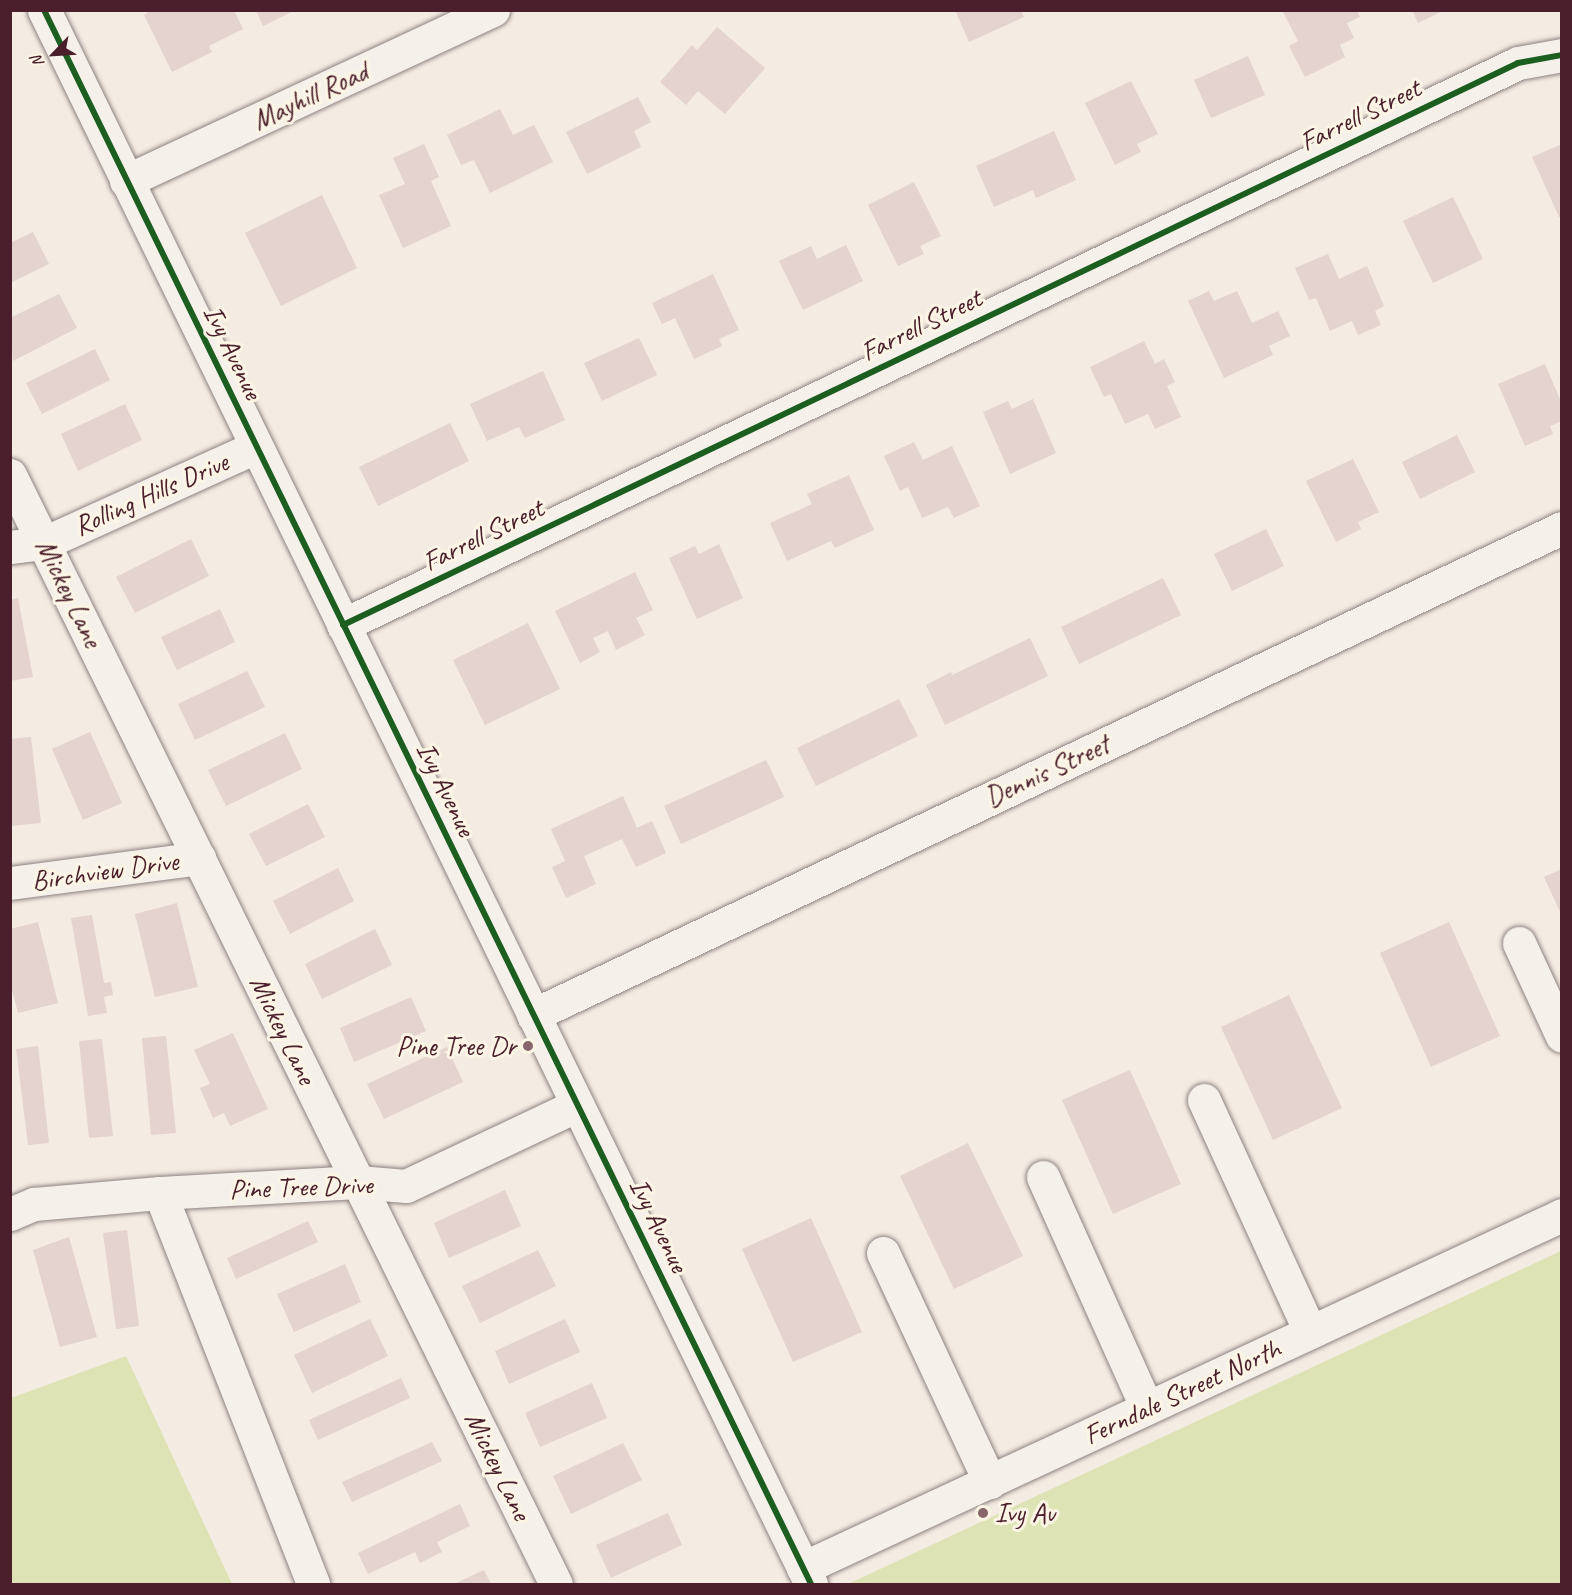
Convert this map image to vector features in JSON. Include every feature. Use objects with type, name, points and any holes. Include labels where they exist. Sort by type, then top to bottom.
[{"type":"street","name":"Ivy Avenue","points":[[44,10],[807,1576]]},
{"type":"street","name":"Mayhill Road","points":[[126,181],[493,10]]},
{"type":"street","name":"Farrell Street","points":[[343,625],[1518,63],[1562,55]]},
{"type":"street","name":"Rolling Hills Drive","points":[[10,547],[44,543],[256,447]]},
{"type":"street","name":"Mickey Lane","points":[[10,475],[556,1584]]},
{"type":"street","name":"Dennis Street","points":[[533,1015],[1562,528]]},
{"type":"street","name":"Birchview Drive","points":[[10,883],[199,858]]},
{"type":"street","points":[[1519,943],[1562,1036]]},
{"type":"street","points":[[1204,1100],[1310,1332]]},
{"type":"street","name":"Pine Tree Drive","points":[[10,1215],[34,1204],[160,1193],[358,1182],[406,1186],[577,1105]]},
{"type":"street","points":[[1043,1177],[1147,1408]]},
{"type":"street","points":[[160,1193],[313,1584]]},
{"type":"street","name":"Ferndale Street North","points":[[807,1576],[990,1482],[1562,1215]]},
{"type":"street","points":[[883,1252],[990,1482]]},
{"type":"green space","points":[[1561,1251],[1561,1584],[848,1584]]},
{"type":"green space","points":[[126,1356],[232,1584],[11,1584],[11,1398]]},
{"type":"building","points":[[152,10],[234,10],[243,29],[209,46],[212,52],[172,72],[144,15]]},
{"type":"building","points":[[256,10],[296,10],[263,26]]},
{"type":"building","points":[[955,10],[1021,10],[1024,17],[969,42]]},
{"type":"building","points":[[1282,10],[1357,10],[1360,17],[1347,23],[1354,38],[1340,45],[1345,57],[1305,77],[1289,46],[1298,41]]},
{"type":"building","points":[[1412,10],[1445,10],[1418,23]]},
{"type":"building","points":[[717,27],[765,68],[725,114],[698,91],[686,105],[660,82],[692,45],[697,50]]},
{"type":"building","points":[[1248,56],[1265,95],[1211,118],[1194,80]]},
{"type":"building","points":[[1131,81],[1158,134],[1137,144],[1141,152],[1115,165],[1085,103]]},
{"type":"building","points":[[638,97],[651,122],[634,131],[641,147],[587,174],[566,132]]},
{"type":"building","points":[[500,109],[513,135],[534,125],[553,162],[490,193],[474,160],[461,165],[447,135]]},
{"type":"building","points":[[1054,131],[1076,180],[1036,198],[1033,190],[994,207],[976,166]]},
{"type":"building","points":[[424,144],[439,177],[431,181],[451,226],[403,248],[379,195],[405,184],[393,158]]},
{"type":"building","points":[[1562,144],[1562,216],[1559,217],[1532,157]]},
{"type":"building","points":[[914,182],[941,236],[920,246],[924,254],[898,266],[868,205]]},
{"type":"building","points":[[322,195],[357,268],[281,306],[245,233]]},
{"type":"building","points":[[1453,197],[1483,259],[1433,283],[1403,221]]},
{"type":"building","points":[[33,232],[49,264],[10,283],[10,243]]},
{"type":"building","points":[[846,245],[863,281],[803,310],[779,261],[811,246],[817,259]]},
{"type":"building","points":[[1328,254],[1339,279],[1367,266],[1384,306],[1375,311],[1381,325],[1358,335],[1352,321],[1330,331],[1316,298],[1309,300],[1295,268]]},
{"type":"building","points":[[713,274],[739,330],[719,339],[722,346],[694,359],[675,318],[662,324],[652,303]]},
{"type":"building","points":[[1209,291],[1214,301],[1237,291],[1252,323],[1278,311],[1290,336],[1269,346],[1273,355],[1224,378],[1188,301]]},
{"type":"building","points":[[59,294],[77,328],[13,361],[10,318]]},
{"type":"building","points":[[639,338],[657,375],[602,401],[584,363]]},
{"type":"building","points":[[1144,341],[1155,364],[1164,359],[1175,382],[1167,386],[1181,417],[1155,429],[1148,414],[1125,424],[1111,394],[1104,397],[1090,367]]},
{"type":"building","points":[[95,349],[110,380],[42,414],[26,383]]},
{"type":"building","points":[[1545,364],[1562,404],[1562,421],[1550,426],[1553,434],[1525,446],[1498,384]]},
{"type":"building","points":[[543,371],[565,420],[525,438],[519,427],[487,441],[470,404]]},
{"type":"building","points":[[1033,399],[1056,453],[1010,474],[983,412],[1008,401],[1012,409]]},
{"type":"building","points":[[125,404],[142,440],[78,471],[61,434]]},
{"type":"building","points":[[450,423],[469,461],[378,506],[359,467]]},
{"type":"building","points":[[1457,435],[1475,472],[1420,499],[1402,462]]},
{"type":"building","points":[[914,442],[923,460],[952,446],[980,506],[954,518],[948,507],[922,518],[908,487],[900,491],[884,456]]},
{"type":"building","points":[[1353,459],[1379,512],[1358,522],[1361,529],[1336,542],[1306,481]]},
{"type":"building","points":[[849,475],[874,530],[835,548],[831,541],[787,561],[770,523],[812,504],[807,494]]},
{"type":"building","points":[[1266,529],[1284,566],[1232,591],[1214,554]]},
{"type":"building","points":[[191,539],[209,576],[135,613],[116,577]]},
{"type":"building","points":[[719,544],[743,598],[697,619],[669,558],[695,546],[699,554]]},
{"type":"building","points":[[635,572],[653,610],[636,618],[645,635],[616,650],[608,631],[593,638],[600,652],[580,663],[555,611]]},
{"type":"building","points":[[1163,578],[1181,615],[1079,664],[1061,627]]},
{"type":"building","points":[[18,598],[33,677],[10,681],[10,600]]},
{"type":"building","points":[[220,609],[235,642],[177,670],[161,637]]},
{"type":"building","points":[[528,623],[560,689],[485,725],[453,660]]},
{"type":"building","points":[[1030,638],[1048,676],[945,725],[926,685]]},
{"type":"building","points":[[247,671],[265,707],[195,740],[178,704]]},
{"type":"building","points":[[899,699],[918,736],[816,786],[797,748]]},
{"type":"building","points":[[90,732],[122,803],[83,820],[52,749]]},
{"type":"building","points":[[285,733],[302,769],[226,806],[208,770]]},
{"type":"building","points":[[31,737],[41,823],[10,826],[10,739]]},
{"type":"building","points":[[766,760],[784,797],[681,844],[664,806]]},
{"type":"building","points":[[623,796],[637,828],[652,821],[666,853],[636,867],[622,839],[584,856],[596,884],[566,898],[552,867],[565,861],[551,829]]},
{"type":"building","points":[[308,804],[325,837],[266,866],[249,834]]},
{"type":"building","points":[[338,868],[354,901],[290,934],[273,901]]},
{"type":"building","points":[[1562,869],[1562,916],[1544,877]]},
{"type":"building","points":[[177,903],[198,987],[155,997],[135,914]]},
{"type":"building","points":[[92,915],[104,983],[111,982],[113,995],[104,997],[107,1013],[88,1016],[71,918]]},
{"type":"building","points":[[38,922],[58,1003],[18,1013],[10,982],[10,929]]},
{"type":"building","points":[[1449,922],[1500,1036],[1431,1067],[1380,953]]},
{"type":"building","points":[[375,929],[392,965],[322,999],[305,964]]},
{"type":"building","points":[[1289,995],[1342,1108],[1273,1140],[1221,1027]]},
{"type":"building","points":[[411,997],[426,1031],[354,1062],[340,1028]]},
{"type":"building","points":[[233,1033],[268,1109],[230,1126],[224,1113],[213,1118],[200,1088],[210,1084],[194,1050]]},
{"type":"building","points":[[166,1036],[176,1133],[151,1135],[142,1038]]},
{"type":"building","points":[[102,1039],[113,1136],[89,1138],[79,1041]]},
{"type":"building","points":[[38,1046],[49,1143],[28,1145],[16,1049]]},
{"type":"building","points":[[447,1047],[463,1082],[384,1119],[367,1084]]},
{"type":"building","points":[[1130,1070],[1181,1184],[1113,1214],[1062,1100]]},
{"type":"building","points":[[968,1143],[1023,1256],[954,1289],[900,1176]]},
{"type":"building","points":[[505,1190],[521,1226],[449,1258],[434,1223]]},
{"type":"building","points":[[811,1218],[862,1332],[793,1362],[742,1249]]},
{"type":"building","points":[[308,1221],[318,1242],[236,1279],[227,1258]]},
{"type":"building","points":[[127,1230],[139,1326],[116,1329],[103,1233]]},
{"type":"building","points":[[69,1237],[97,1337],[60,1347],[33,1250]]},
{"type":"building","points":[[538,1250],[556,1286],[480,1323],[462,1286]]},
{"type":"building","points":[[345,1264],[361,1302],[294,1332],[277,1294]]},
{"type":"building","points":[[370,1319],[388,1356],[312,1393],[294,1355]]},
{"type":"building","points":[[565,1319],[580,1352],[509,1384],[495,1351]]},
{"type":"building","points":[[401,1378],[410,1398],[318,1440],[309,1420]]},
{"type":"building","points":[[592,1383],[607,1418],[540,1447],[525,1413]]},
{"type":"building","points":[[432,1442],[442,1461],[352,1502],[342,1482]]},
{"type":"building","points":[[623,1443],[642,1480],[571,1514],[553,1476]]},
{"type":"building","points":[[460,1504],[470,1526],[437,1542],[442,1552],[420,1563],[415,1552],[368,1574],[358,1553]]},
{"type":"building","points":[[668,1513],[682,1545],[611,1578],[596,1545]]},
{"type":"building","points":[[484,1570],[491,1584],[454,1584]]},
{"type":"cycle path","points":[[44,10],[811,1584]]},
{"type":"cycle path","points":[[343,625],[1518,63],[1562,55]]},
{"type":"place","name":"Pine Tree Dr","points":[[528,1046]]},
{"type":"place","name":"Ivy Av","points":[[983,1513]]}]
